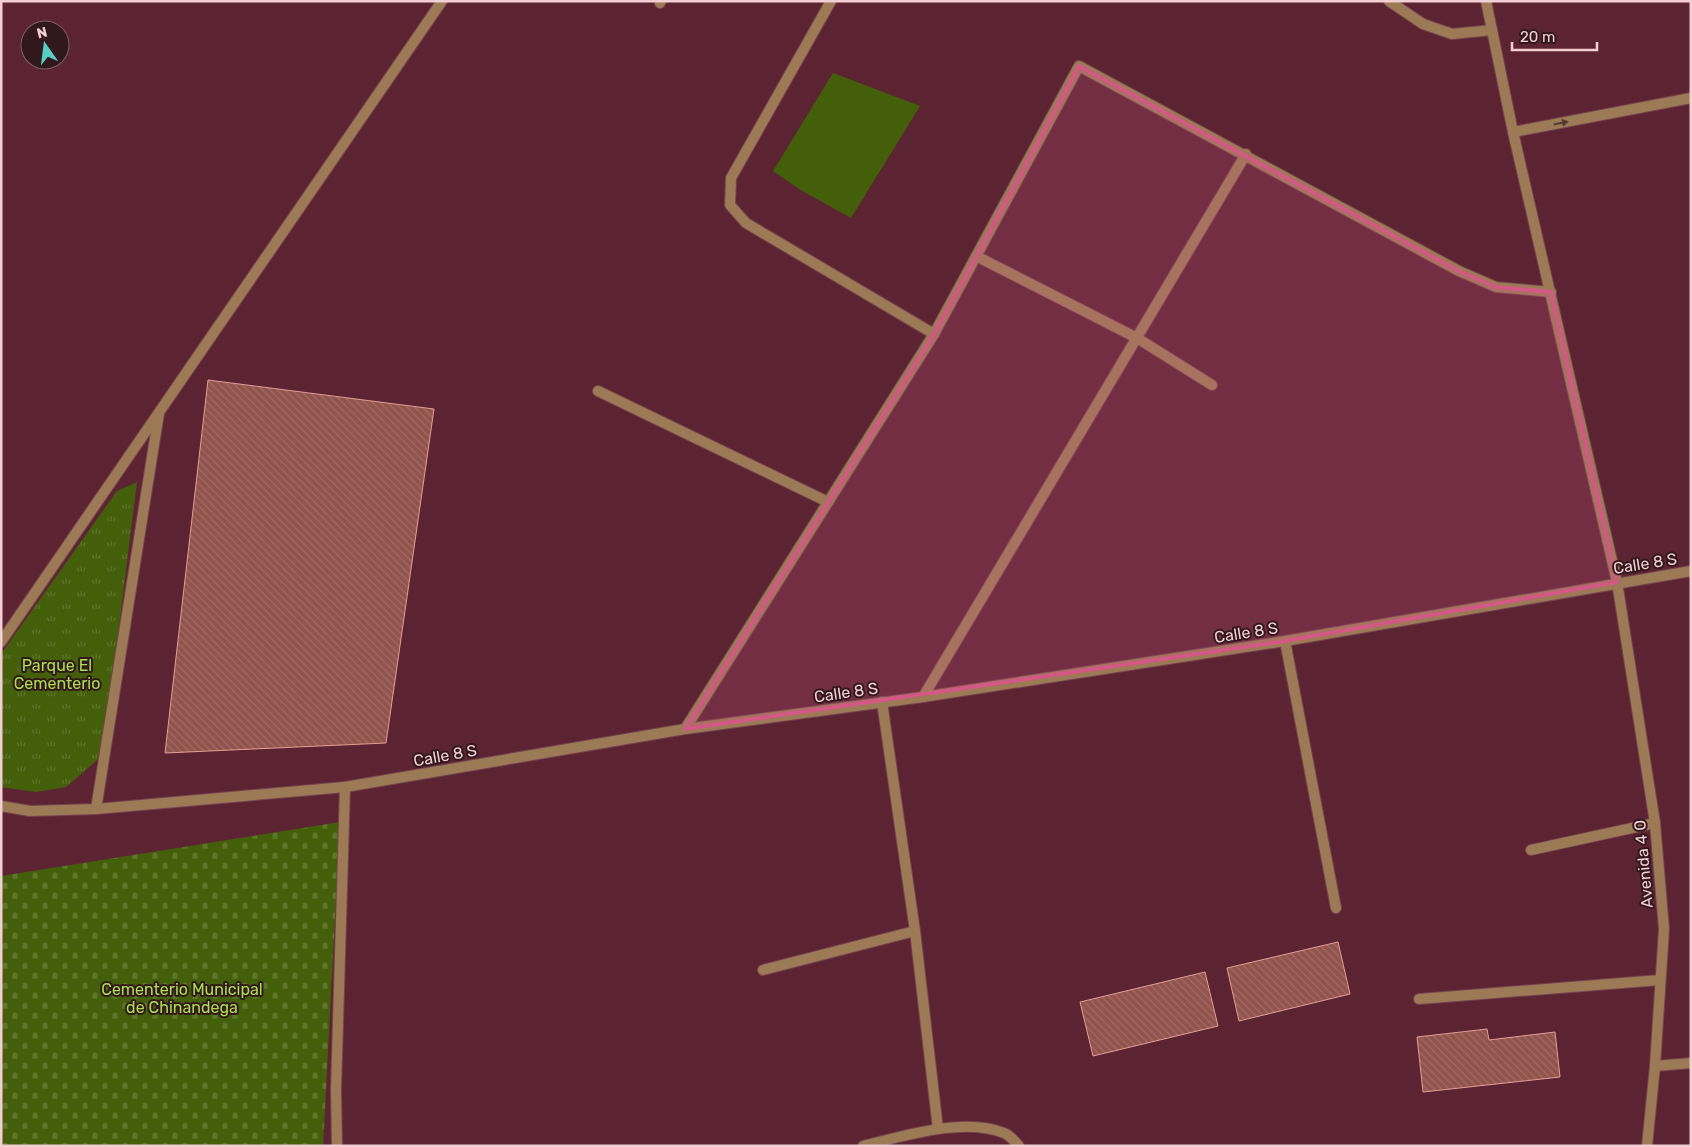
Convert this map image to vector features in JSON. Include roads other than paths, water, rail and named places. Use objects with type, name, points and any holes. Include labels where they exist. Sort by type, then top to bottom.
[{"type":"street","points":[[1,642],[160,408],[442,1]]},
{"type":"street","points":[[831,1],[731,178],[730,205],[746,223],[934,334]]},
{"type":"street","points":[[1389,1],[1422,24],[1452,34],[1492,30]]},
{"type":"street","name":"Avenida 4 O","points":[[1486,1],[1513,132],[1617,582],[1655,823],[1664,929],[1655,1066],[1646,1146]]},
{"type":"street","points":[[686,730],[934,334],[1079,66],[1246,154],[1459,271],[1496,286],[1551,292]]},
{"type":"street","points":[[1513,132],[1691,98]]},
{"type":"street","points":[[922,697],[1246,154]]},
{"type":"street","points":[[976,256],[1137,338],[1212,384]]},
{"type":"street","points":[[598,391],[828,502]]},
{"type":"street","points":[[96,809],[160,408]]},
{"type":"street","name":"Calle 8 S","points":[[1,806],[30,811],[96,809],[345,787],[686,730],[922,697],[1285,641],[1691,570]]},
{"type":"street","points":[[1285,641],[1336,908]]},
{"type":"street","points":[[882,702],[915,931],[938,1129]]},
{"type":"street","points":[[337,1146],[336,1090],[345,787]]},
{"type":"street","points":[[1531,850],[1655,823]]},
{"type":"street","points":[[763,970],[915,931]]},
{"type":"street","points":[[1419,999],[1660,980]]},
{"type":"street","points":[[1655,1066],[1691,1063]]},
{"type":"street","points":[[863,1146],[938,1129],[979,1128],[1006,1134],[1019,1146]]},
{"type":"park label","name":"Parque El Cementerio","points":[[57,674]]},
{"type":"park label","name":"Cementerio Municipal de Chinandega","points":[[182,998]]}]
